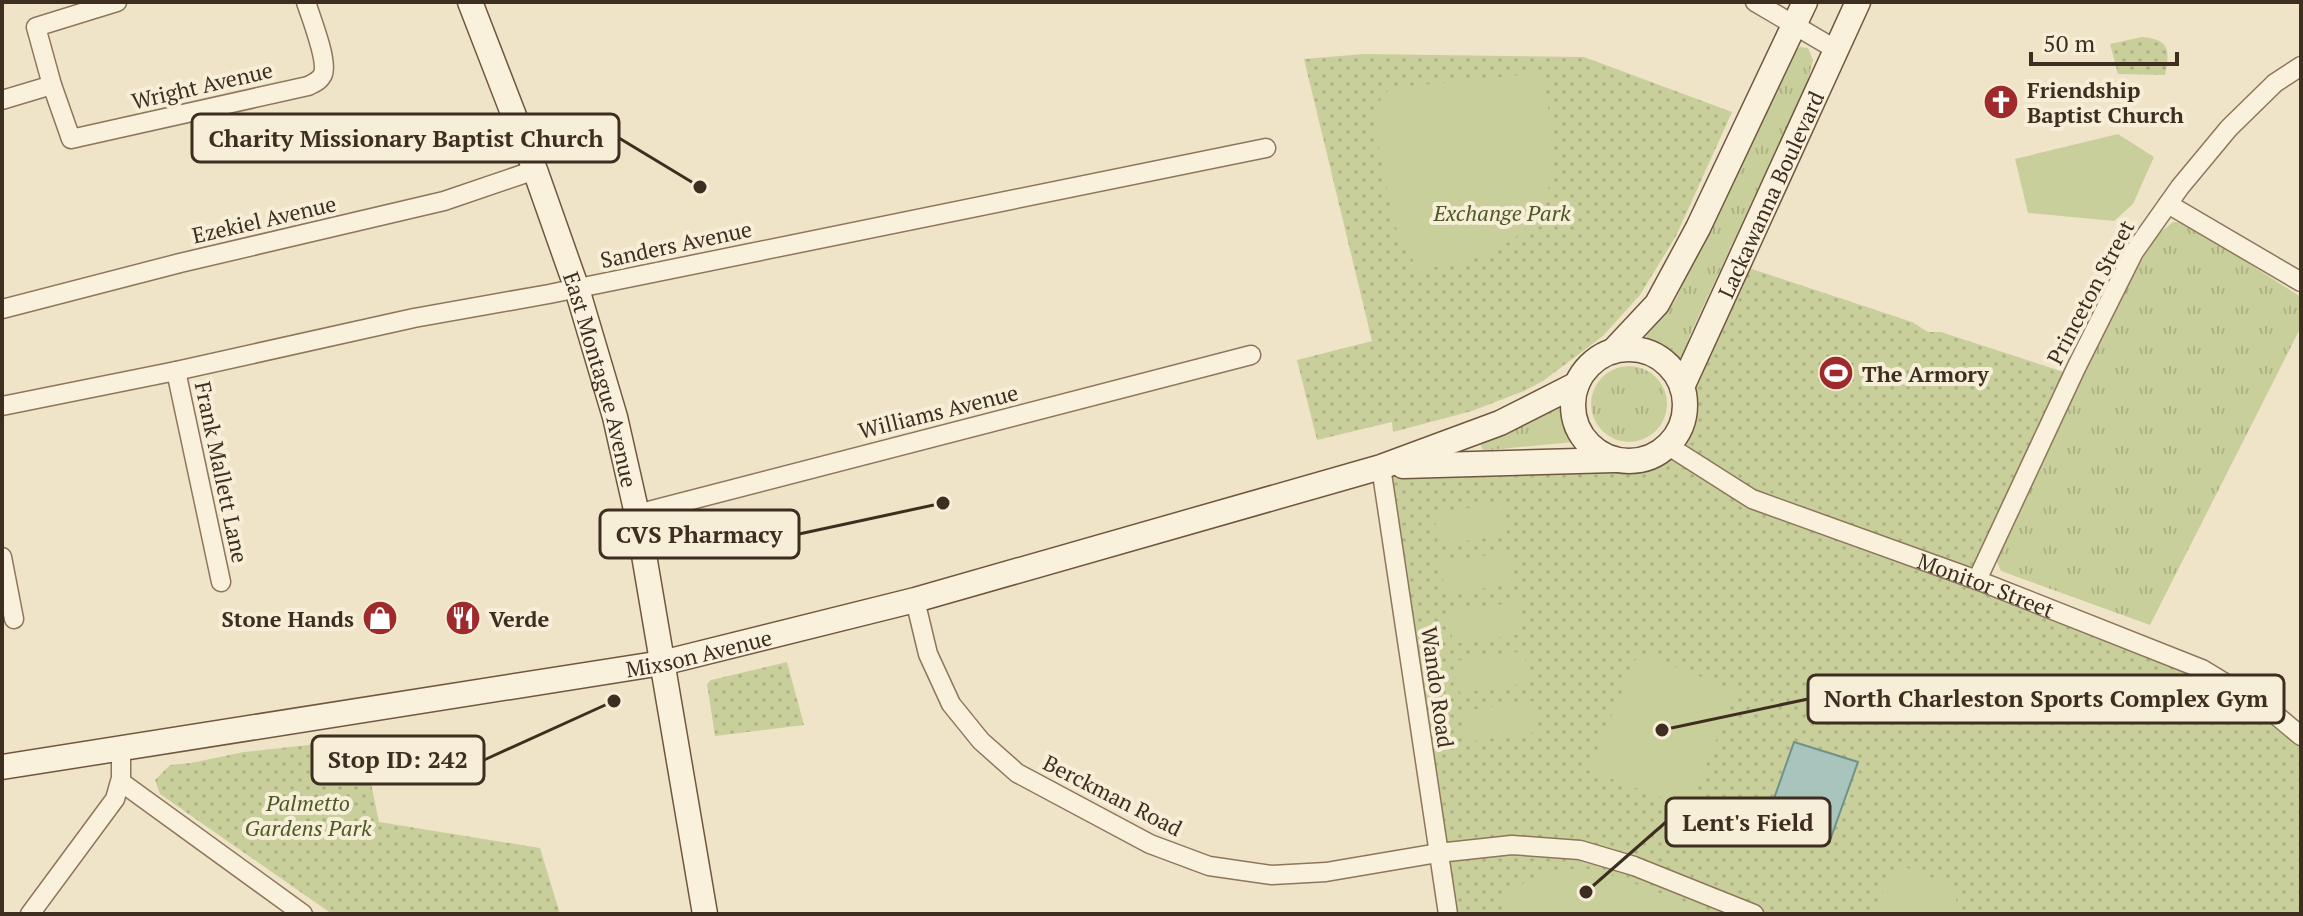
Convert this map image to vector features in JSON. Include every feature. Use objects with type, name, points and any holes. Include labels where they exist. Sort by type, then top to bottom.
[{"type":"street","points":[[2,100],[52,85],[36,27],[117,2]]},
{"type":"street","name":"Wright Avenue","points":[[52,85],[71,139],[308,86],[318,80],[324,71],[323,57],[306,2]]},
{"type":"street","name":"East Montague Avenue","points":[[470,2],[577,289],[615,417],[637,514],[705,914]]},
{"type":"street","points":[[1755,2],[1835,49]]},
{"type":"street","points":[[1613,351],[1657,304],[1698,228],[1805,2]]},
{"type":"street","name":"Lackawanna Boulevard","points":[[1682,387],[1858,2]]},
{"type":"street","name":"Princeton Street","points":[[1977,580],[2134,252],[2180,187],[2229,128],[2275,83],[2301,66]]},
{"type":"street","name":"Sanders Avenue","points":[[2,406],[414,318],[577,289],[1266,148]]},
{"type":"street","name":"Ezekiel Avenue","points":[[2,309],[444,201],[535,170]]},
{"type":"street","points":[[2168,204],[2301,282]]},
{"type":"street","points":[[1381,467],[1636,460],[1653,455],[1677,433],[1685,403],[1682,387],[1674,372],[1662,359],[1647,352],[1630,349],[1613,351],[1585,369],[1577,384],[1573,400],[1574,416],[1580,432],[1596,450],[1619,460]]},
{"type":"street","name":"Williams Avenue","points":[[637,514],[1251,355]]},
{"type":"street","name":"Frank Mallett Lane","points":[[176,371],[221,582]]},
{"type":"street","points":[[1381,467],[1500,423],[1577,384]]},
{"type":"street","name":"Monitor Street","points":[[1667,445],[1752,499],[1977,580],[2202,669],[2271,711],[2301,736]]},
{"type":"street","name":"Mixson Avenue","points":[[2,767],[662,663],[915,600],[1381,467]]},
{"type":"street","name":"Wando Road","points":[[1381,467],[1448,914]]},
{"type":"street","points":[[2,557],[14,619]]},
{"type":"street","name":"Berckman Road","points":[[915,600],[928,654],[951,704],[981,741],[1017,773],[1150,844],[1209,866],[1272,875],[1326,872],[1438,853],[1512,845],[1580,850],[1634,866],[1754,914]]},
{"type":"street","points":[[30,914],[115,799],[121,782],[121,748]]},
{"type":"street","points":[[121,782],[303,914]]},
{"type":"green space","points":[[2142,37],[2158,40],[2166,48],[2165,75],[2118,74],[2110,44]]},
{"type":"green space","points":[[1800,47],[1808,48],[1813,60],[1807,83],[1690,335],[1684,359],[1679,359],[1649,343],[1646,336],[1675,301],[1794,52]]},
{"type":"green space","name":"Exchange Park","points":[[1364,54],[1584,57],[1732,112],[1676,236],[1640,295],[1603,336],[1543,381],[1472,411],[1393,432],[1392,422],[1317,440],[1297,360],[1372,341],[1304,59]]},
{"type":"green space","points":[[1541,73],[1551,127],[1552,167],[1544,203],[1535,218],[1511,240],[1482,255],[1418,270],[1394,224],[1372,111],[1390,88]]},
{"type":"green space","points":[[2118,134],[2154,157],[2133,204],[2114,221],[2028,213],[2015,159]]},
{"type":"green space","points":[[2173,222],[2184,222],[2301,297],[2301,327],[2150,625],[2001,571],[1997,562],[1999,551],[2121,294],[2157,235]]},
{"type":"green space","points":[[1737,264],[1912,322],[1928,332],[1941,332],[2073,375],[1977,580],[2202,669],[2301,736],[2301,914],[1448,914],[1381,467],[1636,460],[1660,449],[1676,434],[1681,424],[1682,387]]},
{"type":"green space","points":[[1629,366],[1643,369],[1656,377],[1664,390],[1667,404],[1664,418],[1656,431],[1643,439],[1629,442],[1615,439],[1602,431],[1594,418],[1591,404],[1594,390],[1602,377],[1615,369]]},
{"type":"green space","points":[[1558,406],[1565,407],[1574,442],[1483,450],[1480,443]]},
{"type":"green space","points":[[1503,503],[1507,535],[1438,545],[1434,513]]},
{"type":"green space","points":[[1510,552],[1514,584],[1445,594],[1441,562]]},
{"type":"green space","points":[[1518,602],[1522,634],[1453,644],[1449,612]]},
{"type":"green space","points":[[1524,651],[1529,683],[1460,693],[1455,661]]},
{"type":"green space","points":[[1639,652],[1736,691],[1689,808],[1588,770]]},
{"type":"green space","points":[[787,662],[804,725],[715,736],[707,684],[711,680]]},
{"type":"green space","points":[[1532,701],[1537,732],[1468,742],[1463,711]]},
{"type":"green space","name":"Palmetto Gardens Park","points":[[362,739],[379,822],[540,848],[560,914],[332,914],[160,794],[155,780],[170,765],[244,752]]},
{"type":"green space","points":[[1905,867],[1950,885],[1956,899],[1952,914],[1874,914],[1888,878],[1897,868]]},
{"type":"green space","points":[[1559,869],[1595,869],[1716,914],[1502,914],[1502,902],[1525,882]]},
{"type":"water","points":[[1794,742],[1858,762],[1829,843],[1766,821]]},
{"type":"place","name":"Friendship Baptist Church","points":[[2001,102]]},
{"type":"place","name":"Charity Missionary Baptist Church","points":[[700,187]]},
{"type":"place","name":"The Armory","points":[[1836,373]]},
{"type":"place","name":"CVS Pharmacy","points":[[943,503]]},
{"type":"place","name":"Stone Hands","points":[[380,618]]},
{"type":"place","name":"Verde","points":[[463,618]]},
{"type":"place","name":"Stop ID: 242","points":[[614,701]]},
{"type":"place","name":"North Charleston Sports Complex Gym","points":[[1662,730]]},
{"type":"place","name":"Lent's Field","points":[[1586,892]]}]
